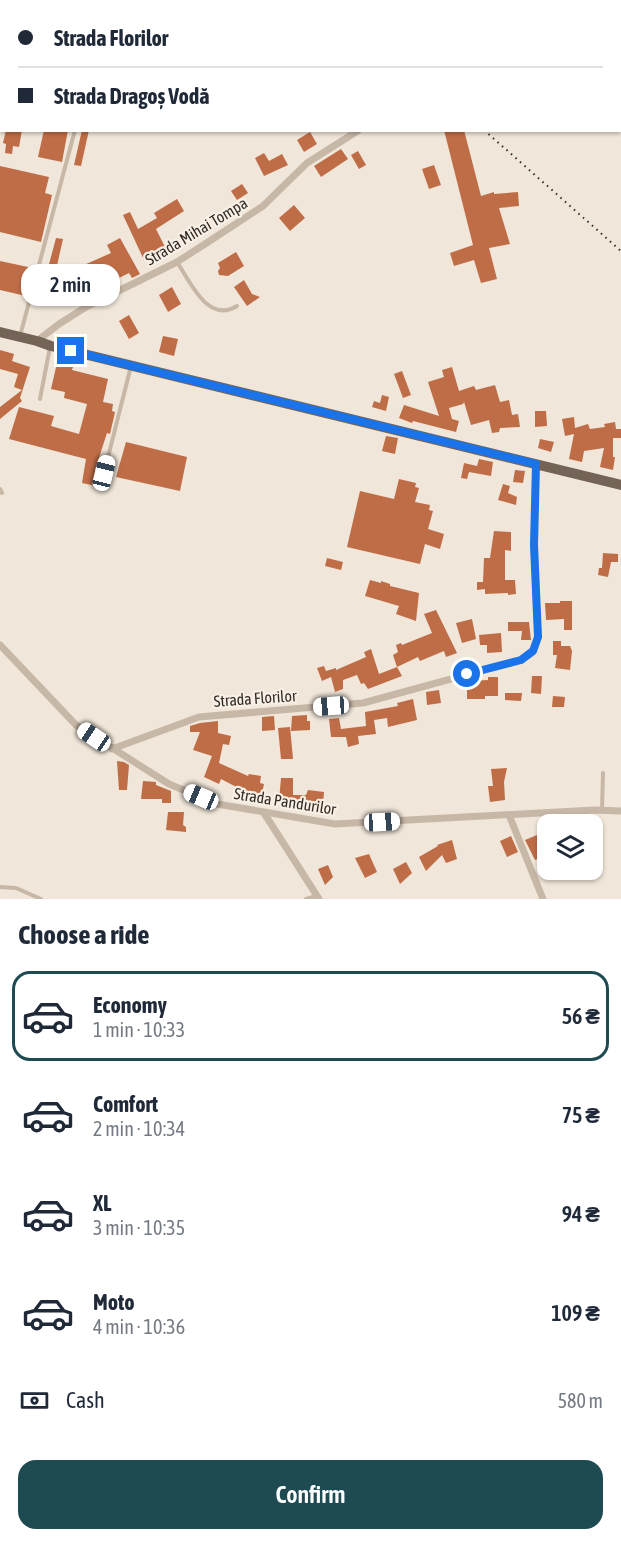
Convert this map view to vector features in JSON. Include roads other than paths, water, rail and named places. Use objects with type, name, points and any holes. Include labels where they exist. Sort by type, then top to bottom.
[{"type":"main road","points":[[0,332],[621,485]]},
{"type":"street","name":"Strada Mihai Tompa","points":[[37,341],[86,307],[177,261],[263,206],[307,163],[356,132]]},
{"type":"street","name":"Strada Florilor","points":[[112,749],[199,717],[363,703],[521,660],[533,651],[538,637],[534,545],[536,464]]},
{"type":"street","name":"Strada Pandurilor","points":[[0,645],[76,725],[169,784],[217,804],[334,824],[510,814],[621,811]]},
{"type":"street","points":[[264,813],[318,898]]},
{"type":"street","points":[[510,814],[543,899]]},
{"type":"lane","points":[[20,337],[74,132]]},
{"type":"lane","points":[[177,261],[208,307],[229,311],[237,306]]},
{"type":"lane","points":[[39,399],[51,346]]},
{"type":"lane","points":[[104,473],[131,365]]},
{"type":"lane","points":[[602,810],[603,772]]},
{"type":"lane","points":[[0,887],[16,888],[41,899]]},
{"type":"lane","points":[[306,899],[318,898]]},
{"type":"railway","points":[[486,132],[621,251]]}]
